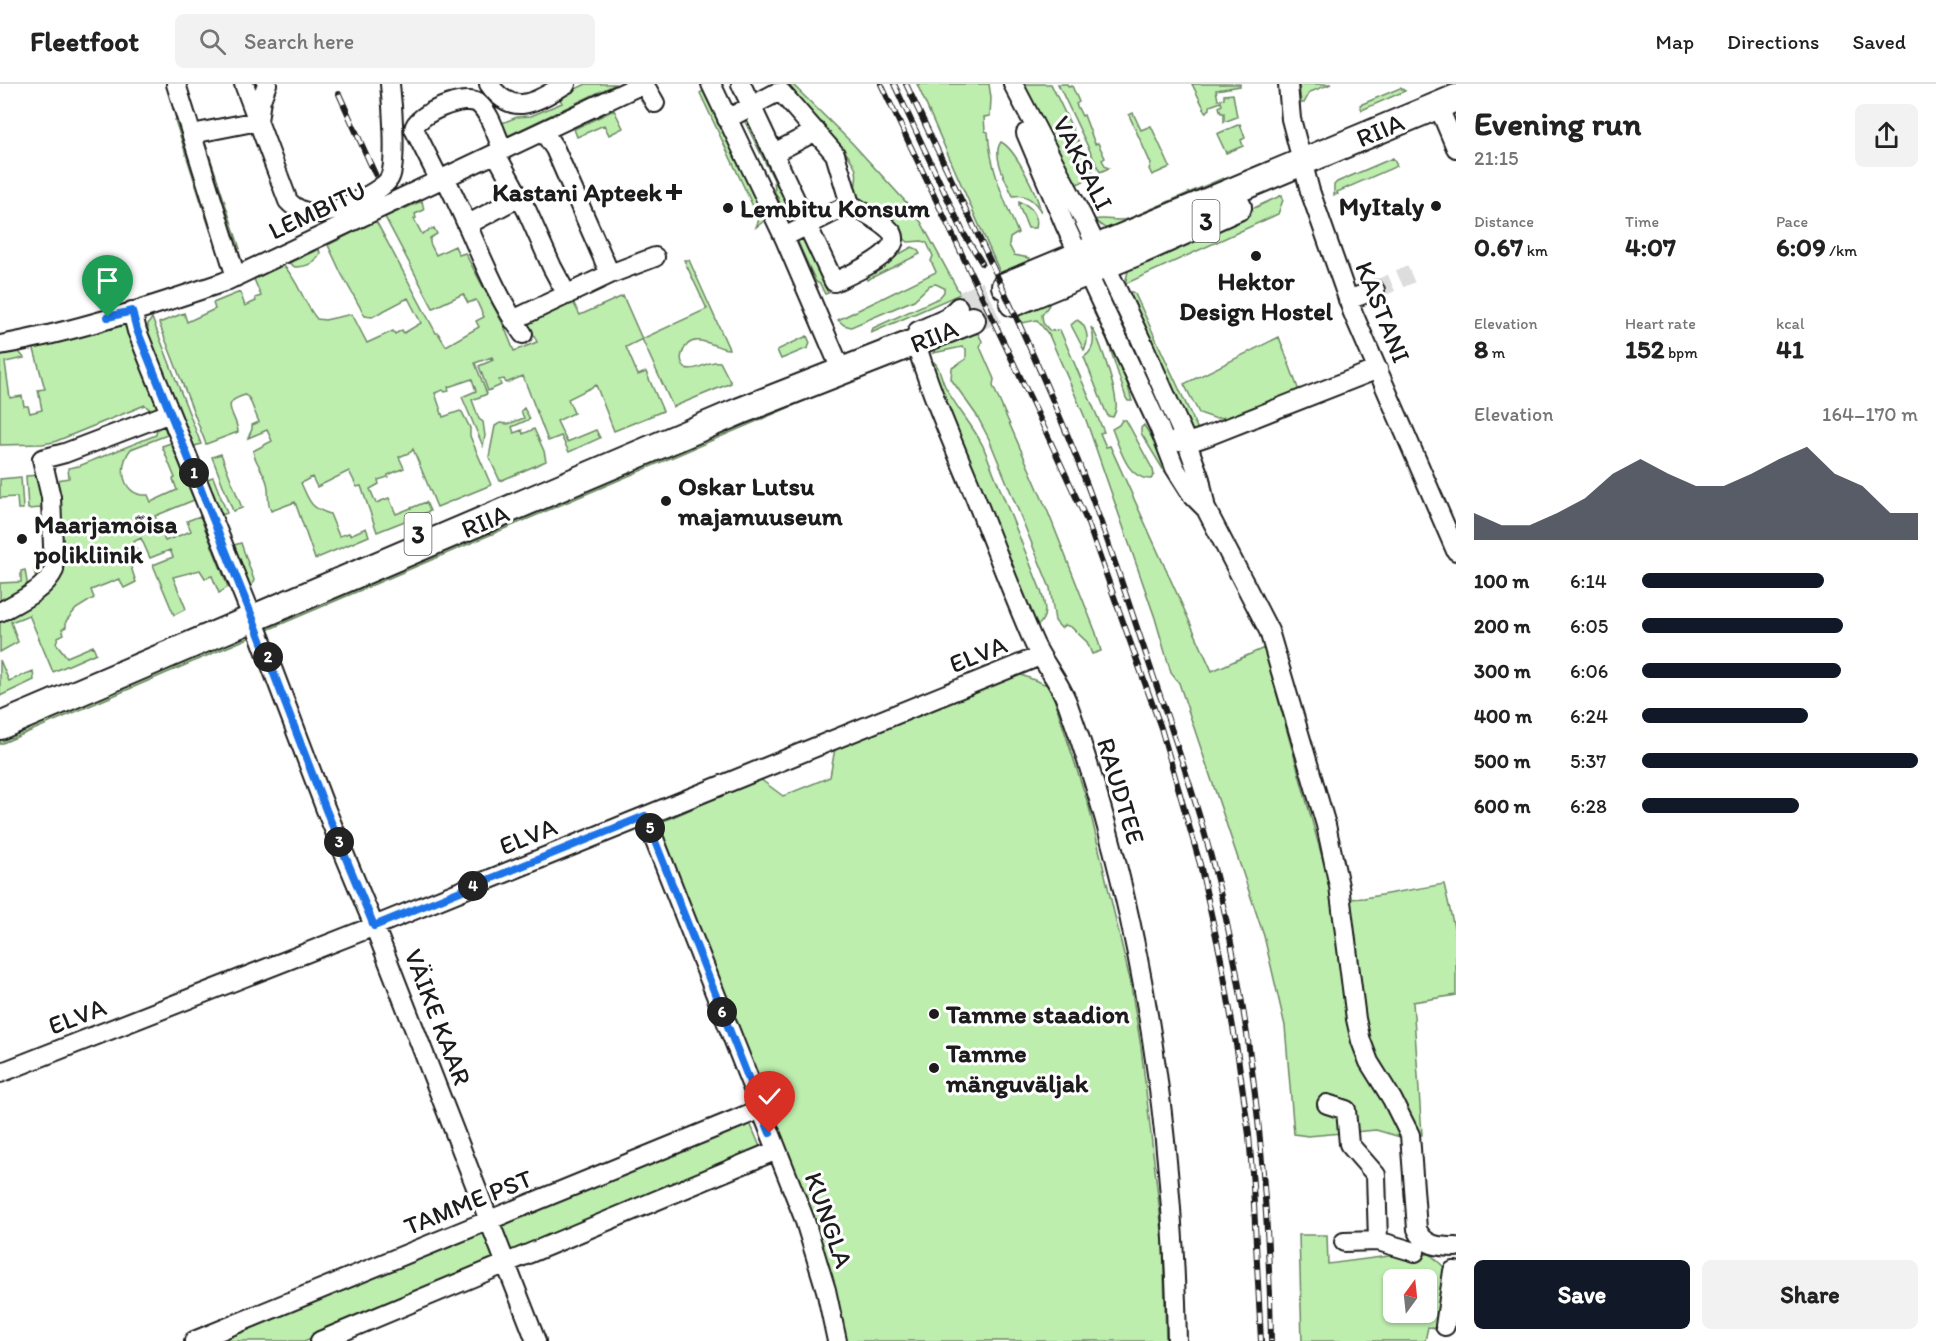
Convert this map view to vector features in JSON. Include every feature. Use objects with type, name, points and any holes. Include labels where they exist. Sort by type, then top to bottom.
[{"type":"highway","name":"RIIA","points":[[1014,296],[1051,277],[1092,262],[1449,109]]},
{"type":"highway","name":"RIIA","points":[[0,726],[250,612],[777,379],[839,364],[916,343],[965,311],[839,364]]},
{"type":"highway","name":"RIIA","points":[[0,711],[250,612]]},
{"type":"street","points":[[176,84],[236,277]]},
{"type":"street","points":[[244,84],[288,201],[293,207],[319,213],[330,212],[378,190],[390,177],[393,163],[390,84]]},
{"type":"street","points":[[258,121],[261,100],[267,84]]},
{"type":"street","points":[[489,84],[501,98],[519,106],[548,95],[566,84]]},
{"type":"street","points":[[643,84],[655,103]]},
{"type":"street","name":"LEMBITU","points":[[0,345],[132,311],[236,277],[643,84]]},
{"type":"street","points":[[711,84],[784,237],[839,364]]},
{"type":"street","points":[[727,119],[753,106],[776,93],[781,92],[835,154],[850,204],[888,229],[894,237],[894,242],[886,252],[859,270],[834,282],[753,106],[741,84]]},
{"type":"street","name":"VAKSALI","points":[[1007,84],[1065,225],[1092,262]]},
{"type":"street","name":"VAKSALI","points":[[1013,84],[1085,222],[1092,262]]},
{"type":"street","name":"KASTANI","points":[[1288,84],[1291,119],[1310,191],[1348,300],[1456,551]]},
{"type":"street","points":[[567,295],[519,197],[483,109],[477,102],[471,100],[458,101],[418,119],[414,129],[518,327],[567,295],[610,274],[655,257]]},
{"type":"street","points":[[1449,109],[1456,148]]},
{"type":"street","points":[[192,134],[258,121]]},
{"type":"street","points":[[543,131],[555,149],[610,274]]},
{"type":"street","points":[[774,153],[816,131]]},
{"type":"street","points":[[466,225],[519,197]]},
{"type":"street","points":[[784,237],[850,204]]},
{"type":"street","points":[[1085,222],[1095,231],[1136,242],[1119,275],[1118,291]]},
{"type":"street","points":[[1065,225],[1066,240],[1051,277],[1083,287],[1092,262]]},
{"type":"street","points":[[1092,262],[1118,291],[1187,443],[1200,479],[1206,509],[1269,631],[1326,825],[1339,886],[1356,1019],[1361,1041],[1410,1135],[1417,1228],[1425,1242],[1456,1247]]},
{"type":"street","points":[[1014,296],[1092,262]]},
{"type":"street","points":[[1092,262],[1175,468],[1192,495],[1206,509]]},
{"type":"street","points":[[1348,300],[1375,290]]},
{"type":"street","name":"VÄIKE KAAR","points":[[132,311],[137,330],[507,1262],[536,1341]]},
{"type":"street","name":"RAUDTEE","points":[[916,343],[945,424],[1040,656],[1065,699],[1089,771],[1120,879],[1157,1075],[1171,1214],[1177,1341]]},
{"type":"street","points":[[1159,427],[1171,438],[1187,443],[1378,369]]},
{"type":"street","points":[[0,612],[42,585],[51,577],[54,570],[53,514],[42,459],[65,453],[170,413]]},
{"type":"street","name":"ELVA","points":[[0,1073],[374,926],[1040,656]]},
{"type":"street","name":"KUNGLA","points":[[645,816],[804,1218],[826,1290],[837,1341]]},
{"type":"street","points":[[1327,1104],[1346,1110],[1349,1144],[1376,1175],[1378,1241]]},
{"type":"street","name":"TAMME PST","points":[[194,1341],[761,1110]]},
{"type":"street","points":[[320,1341],[777,1150]]},
{"type":"street","points":[[1344,1242],[1378,1241],[1415,1252]]},
{"type":"street","points":[[1445,1326],[1453,1271],[1456,1271]]},
{"type":"green space","points":[[586,84],[616,84],[501,139],[495,126],[517,117],[531,116],[562,103],[559,97]]},
{"type":"green space","points":[[792,84],[852,143],[905,201],[921,222],[960,294],[871,333],[873,328],[939,298],[944,288],[936,284],[930,285],[914,300],[851,327],[838,320],[936,272],[931,261],[933,256],[927,243],[908,242],[859,199],[853,163],[830,134],[786,89]]},
{"type":"green space","points":[[917,84],[989,84],[990,116],[984,117],[985,131],[988,132],[998,184],[1018,233],[1010,238],[1009,245],[1014,255],[1029,258],[1031,264],[1002,277]]},
{"type":"green space","points":[[1022,84],[1051,84],[1095,176],[1075,185]]},
{"type":"green space","points":[[1058,84],[1072,86],[1079,102],[1076,104],[1082,116],[1084,115],[1095,144],[1098,143],[1105,158],[1102,160],[1109,168],[1100,172]]},
{"type":"green space","points":[[1192,84],[1240,84],[1240,86],[1216,90],[1218,100],[1224,99],[1224,95],[1233,94],[1237,117],[1224,122],[1224,113],[1221,113],[1219,107],[1222,105],[1221,102],[1210,106],[1206,112]]},
{"type":"green space","points":[[1299,84],[1331,84],[1310,92],[1304,103],[1301,103]]},
{"type":"green space","points":[[1400,88],[1405,91],[1362,110],[1360,105]]},
{"type":"green space","points":[[703,91],[763,213],[764,221],[756,227],[759,219],[700,93]]},
{"type":"green space","points":[[614,110],[623,128],[609,135],[604,125],[577,137],[574,129]]},
{"type":"green space","points":[[1133,113],[1141,130],[1151,126],[1170,167],[1152,175],[1149,169],[1151,164],[1129,115]]},
{"type":"green space","points":[[747,114],[777,178],[776,184],[779,191],[783,191],[799,219],[791,226],[775,192],[774,180],[742,116]]},
{"type":"green space","points":[[179,119],[214,234],[211,233],[175,120]]},
{"type":"green space","points":[[1240,124],[1245,138],[1241,140],[1243,146],[1226,153],[1217,134]]},
{"type":"green space","points":[[205,142],[240,249],[235,250],[202,147]]},
{"type":"green space","points":[[1001,142],[1007,146],[1019,163],[1036,195],[1041,212],[1030,199],[1018,195],[1013,196],[999,161],[998,148]]},
{"type":"green space","points":[[1393,158],[1397,166],[1334,195],[1334,185],[1337,182]]},
{"type":"green space","points":[[1223,178],[1226,180],[1110,229],[1094,220],[1128,219]]},
{"type":"green space","points":[[1282,195],[1283,200],[1278,214],[1125,284],[1128,271],[1136,263]]},
{"type":"green space","points":[[422,201],[424,210],[415,214],[414,219],[422,234],[434,228],[437,234],[430,238],[430,243],[436,255],[455,246],[459,255],[465,253],[504,326],[514,351],[537,342],[528,322],[573,302],[580,315],[623,296],[642,339],[626,347],[638,375],[646,372],[663,411],[614,431],[596,385],[568,399],[574,413],[557,421],[567,442],[596,430],[600,438],[569,452],[561,436],[548,441],[523,376],[506,383],[504,379],[499,380],[501,385],[488,391],[479,366],[493,360],[492,357],[475,363],[487,394],[472,400],[479,419],[483,422],[485,436],[483,446],[462,397],[476,391],[472,379],[448,387],[449,391],[443,390],[435,393],[443,417],[462,412],[491,485],[437,507],[413,449],[399,457],[404,468],[378,480],[379,484],[370,489],[376,503],[389,498],[396,514],[426,502],[430,511],[377,532],[361,486],[357,487],[349,471],[317,487],[312,477],[301,483],[306,495],[314,506],[330,514],[339,536],[349,533],[350,535],[366,528],[369,536],[315,559],[295,502],[271,511],[267,483],[253,451],[272,441],[267,430],[248,438],[252,425],[259,422],[249,398],[245,395],[237,398],[230,405],[238,432],[206,444],[159,323],[184,313],[187,322],[215,309],[213,303],[240,292],[245,306],[256,301],[255,298],[261,296],[254,279],[283,265],[317,319],[325,320],[352,314],[367,343],[393,331],[395,334],[402,330],[404,333],[421,323],[408,298],[372,317],[365,316],[328,245],[376,221],[436,333],[446,346],[479,327],[476,321],[484,317],[476,300],[468,303],[463,294],[433,308],[385,217]]},
{"type":"green space","points":[[1019,202],[1033,212],[1036,228],[1028,228]]},
{"type":"green space","points":[[806,236],[810,253],[828,293],[825,294],[820,284],[816,282],[796,238]]},
{"type":"green space","points":[[912,247],[920,254],[867,280],[864,273]]},
{"type":"green space","points":[[319,249],[318,257],[310,264],[295,267],[289,263]]},
{"type":"green space","points":[[684,260],[689,260],[729,349],[705,342],[692,342],[686,346],[682,354],[682,361],[685,368],[690,369],[720,362],[731,383],[673,407],[642,339],[707,309]]},
{"type":"green space","points":[[1127,292],[1135,294],[1199,432],[1191,433]]},
{"type":"green space","points":[[1046,298],[1049,305],[1042,315],[1043,323],[1050,331],[1060,330],[1104,432],[1100,433],[1106,447],[1110,446],[1212,671],[1264,648],[1334,900],[1364,898],[1444,884],[1456,936],[1456,995],[1413,1002],[1422,1135],[1407,1139],[1376,1130],[1308,1136],[1294,1134],[1285,1026],[1264,936],[1179,683],[1171,673],[1155,618],[1086,420],[1049,335],[1037,320],[1022,323],[1016,310]]},
{"type":"green space","points":[[1094,307],[1122,364],[1132,401],[1126,398],[1107,339],[1094,313]]},
{"type":"green space","points":[[152,318],[201,444],[192,447],[148,335],[148,324]]},
{"type":"green space","points":[[1077,320],[1083,325],[1086,333],[1087,342],[1084,350],[1071,325]]},
{"type":"green space","points":[[123,321],[157,407],[151,411],[145,405],[54,442],[0,445],[0,352],[17,349],[24,358],[5,362],[10,398],[22,396],[24,406],[28,406],[30,413],[42,410],[38,390],[45,389],[33,346]]},
{"type":"green space","points":[[1091,327],[1103,352],[1113,386],[1116,412],[1113,417],[1108,416],[1105,410],[1084,357],[1093,344]]},
{"type":"green space","points":[[975,328],[982,341],[980,347],[994,379],[993,386],[1048,512],[1101,651],[1092,654],[1087,642],[1071,627],[1065,625],[1061,628],[1055,621],[1050,588],[989,439],[977,416],[951,379],[952,368],[966,359],[966,349],[962,347],[933,353],[940,344]]},
{"type":"green space","points":[[807,336],[810,343],[808,348],[781,359],[777,350]]},
{"type":"green space","points":[[1279,337],[1299,391],[1234,417],[1214,418],[1199,413],[1184,384]]},
{"type":"green space","points":[[934,362],[950,396],[983,446],[1041,591],[1045,606],[1044,615],[1036,627],[956,429],[935,372]]},
{"type":"green space","points":[[863,376],[0,744],[0,737],[797,394]]},
{"type":"green space","points":[[524,408],[530,419],[512,427],[514,433],[522,430],[523,434],[534,429],[546,461],[500,481],[489,457],[495,426],[524,418],[521,411]]},
{"type":"green space","points":[[1122,420],[1126,420],[1153,470],[1154,475],[1151,479],[1136,474],[1126,462],[1112,429]]},
{"type":"green space","points":[[163,423],[167,435],[131,449],[124,464],[124,479],[132,491],[148,495],[151,502],[177,490],[173,479],[175,478],[162,446],[171,443],[194,500],[155,516],[165,541],[191,531],[187,521],[200,516],[228,587],[219,593],[212,576],[205,578],[200,570],[173,577],[186,609],[174,615],[153,565],[173,557],[170,550],[150,558],[141,538],[133,542],[141,560],[130,564],[136,582],[124,588],[119,579],[91,590],[94,598],[76,609],[66,621],[66,627],[62,629],[64,634],[58,637],[56,643],[67,657],[93,646],[96,653],[53,672],[29,615],[11,622],[18,642],[0,652],[0,616],[47,586],[52,481],[69,478],[68,468],[79,466],[156,435],[157,426]]},
{"type":"green space","points":[[1144,425],[1157,446],[1168,473],[1164,471],[1141,433]]},
{"type":"green space","points":[[221,454],[242,508],[233,511],[212,457]]},
{"type":"green space","points":[[40,475],[50,514],[52,549],[51,564],[47,575],[40,581],[36,578],[34,570],[45,569],[41,508],[28,509],[26,476]]},
{"type":"green space","points":[[21,477],[23,509],[18,509],[17,497],[0,498],[0,479]]},
{"type":"green space","points":[[213,477],[227,513],[218,516],[204,480]]},
{"type":"green space","points":[[241,543],[254,580],[251,588],[231,546]]},
{"type":"green space","points":[[25,570],[28,588],[0,608],[0,583],[21,582],[21,571]]},
{"type":"green space","points":[[0,660],[9,681],[33,671],[34,680],[0,696]]},
{"type":"green space","name":"Tamme staadion","points":[[1016,673],[1050,686],[1089,807],[1130,980],[1141,1047],[1163,1240],[1166,1341],[845,1341],[795,1177],[659,823],[760,779],[783,796],[830,777],[835,748]]},
{"type":"green space","points":[[748,1118],[763,1154],[304,1341],[200,1341]]},
{"type":"green space","points":[[1299,1235],[1327,1235],[1328,1264],[1397,1255],[1430,1254],[1445,1268],[1437,1328],[1428,1327],[1425,1341],[1302,1341]]},
{"type":"tunnel","points":[[1375,290],[1411,274]]},
{"type":"tunnel","points":[[964,304],[1005,286]]},
{"type":"tunnel","points":[[972,320],[1013,303]]},
{"type":"railway","points":[[881,84],[1087,521],[1161,728],[1200,864],[1221,959],[1237,1050],[1249,1135],[1261,1341]]},
{"type":"railway","points":[[894,84],[964,234],[982,263]]},
{"type":"railway","points":[[906,84],[1004,290],[1072,447],[1121,579],[1203,828],[1226,919],[1253,1076],[1264,1182],[1271,1341]]},
{"type":"railway","points":[[339,94],[375,174]]},
{"type":"place","name":"Kastani Apteek","points":[[674,192]]},
{"type":"place","name":"MyItaly","points":[[1436,206]]},
{"type":"place","name":"Lembitu Konsum","points":[[728,208]]},
{"type":"place","name":"Hektor Design Hostel","points":[[1256,256]]},
{"type":"place","name":"Oskar Lutsu majamuuseum","points":[[666,501]]},
{"type":"place","name":"Maarjamõisa polikliinik","points":[[22,539]]},
{"type":"place","name":"Tamme staadion","points":[[934,1014]]},
{"type":"place","name":"Tamme mänguväljak","points":[[934,1068]]},
{"type":"route","points":[[108,317],[132,311],[137,330],[186,455],[374,926],[645,816],[770,1133]]}]
